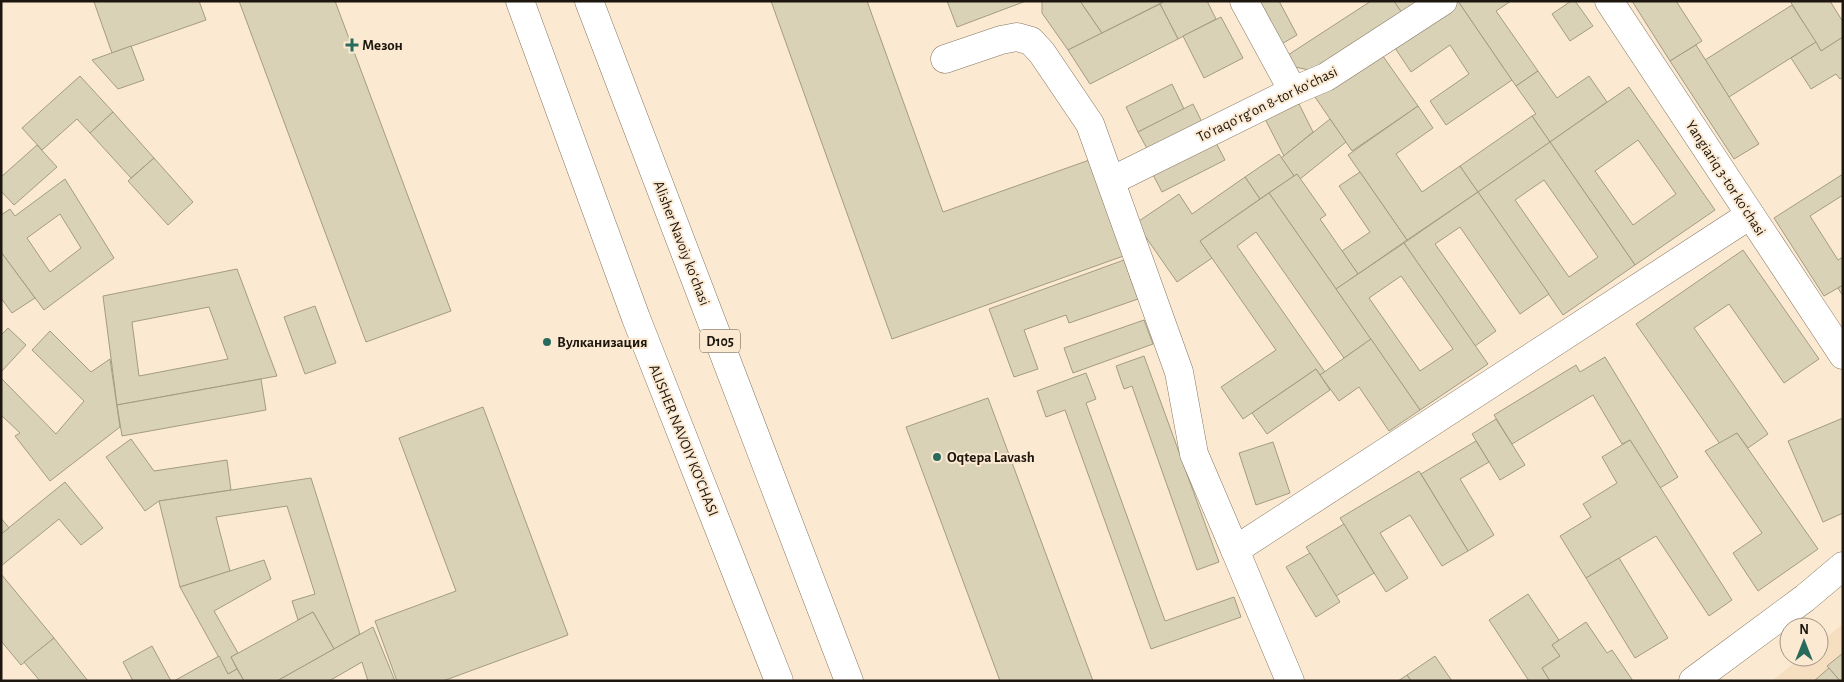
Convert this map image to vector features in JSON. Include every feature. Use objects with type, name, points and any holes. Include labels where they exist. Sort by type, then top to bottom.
[{"type":"street","name":"ALISHER NAVOIY KO'CHASI","points":[[520,1],[636,318],[779,681]]},
{"type":"street","name":"Alisher Navoiy koʻchasi","points":[[589,1],[850,681]]},
{"type":"street","points":[[1244,1],[1293,91]]},
{"type":"street","name":"Toʻraqoʻrgʻon 8-tor koʻchasi","points":[[1111,181],[1293,91],[1326,78],[1443,1]]},
{"type":"street","name":"Yangiariq 3-tor koʻchasi","points":[[1609,1],[1843,355]]},
{"type":"street","points":[[945,59],[1001,40],[1017,37],[1031,41],[1042,53],[1090,124],[1179,372],[1194,454],[1290,681]]},
{"type":"street","points":[[1235,550],[1750,215]]},
{"type":"street","points":[[1693,681],[1805,598],[1843,566]]},
{"type":"shaded area","points":[[1843,624],[1843,681],[1772,681],[1789,667],[1829,667],[1829,635]]},
{"type":"building","points":[[199,1],[206,20],[112,53],[94,2]]},
{"type":"building","points":[[239,1],[335,1],[451,311],[366,342]]},
{"type":"building","points":[[771,1],[867,1],[943,212],[1095,158],[1129,254],[892,339]]},
{"type":"building","points":[[947,1],[1026,1],[957,27]]},
{"type":"building","points":[[1042,1],[1080,1],[1102,33],[1068,50],[1042,13]]},
{"type":"building","points":[[1080,1],[1165,1],[1102,33]]},
{"type":"building","points":[[1165,1],[1207,1],[1216,19],[1178,39],[1160,4]]},
{"type":"building","points":[[1246,1],[1279,1],[1297,35],[1273,49]]},
{"type":"building","points":[[1371,1],[1394,1],[1402,13],[1314,71],[1295,67],[1288,55]]},
{"type":"building","points":[[1394,1],[1434,1],[1406,19]]},
{"type":"building","points":[[1450,1],[1458,1],[1512,80],[1446,125],[1430,101],[1469,74],[1450,45],[1411,72],[1391,42]]},
{"type":"building","points":[[1458,1],[1511,1],[1496,11],[1538,71],[1516,86]]},
{"type":"building","points":[[1571,1],[1575,1],[1593,26],[1570,41],[1552,14]]},
{"type":"building","points":[[1632,1],[1676,1],[1702,41],[1670,61]]},
{"type":"building","points":[[1790,1],[1830,1],[1843,22],[1843,37],[1821,51]]},
{"type":"building","points":[[1160,4],[1178,39],[1090,84],[1068,50]]},
{"type":"building","points":[[1792,5],[1816,42],[1729,97],[1705,60]]},
{"type":"building","points":[[1221,17],[1243,58],[1204,78],[1183,36]]},
{"type":"building","points":[[1843,37],[1843,77],[1840,79],[1836,74],[1811,89],[1791,58],[1816,42],[1821,51]]},
{"type":"building","points":[[1696,45],[1759,144],[1734,159],[1670,61]]},
{"type":"building","points":[[131,46],[144,80],[118,89],[92,60]]},
{"type":"building","points":[[1380,52],[1418,106],[1352,151],[1315,97]]},
{"type":"building","points":[[1538,71],[1557,98],[1589,76],[1607,102],[1550,142],[1532,116],[1536,114],[1516,86]]},
{"type":"building","points":[[80,76],[113,112],[90,133],[77,119],[42,150],[22,128]]},
{"type":"building","points":[[1172,84],[1184,109],[1138,132],[1126,107]]},
{"type":"building","points":[[1629,87],[1715,210],[1635,265],[1550,142]],"holes":[[[1638,140],[1676,194],[1633,225],[1595,171]]]},
{"type":"building","points":[[1296,98],[1313,132],[1284,156],[1263,115]]},
{"type":"building","points":[[1193,104],[1204,126],[1150,154],[1138,132]]},
{"type":"building","points":[[1418,106],[1433,128],[1396,154],[1422,192],[1460,166],[1478,192],[1407,240],[1348,155]]},
{"type":"building","points":[[113,112],[154,158],[131,178],[90,133]]},
{"type":"building","points":[[1532,116],[1550,142],[1478,192],[1460,166]]},
{"type":"building","points":[[1330,119],[1346,142],[1300,179],[1297,174],[1294,176],[1281,158]]},
{"type":"building","points":[[1213,137],[1225,160],[1162,192],[1150,169]]},
{"type":"building","points":[[1550,142],[1635,265],[1563,315],[1478,192]],"holes":[[[1544,180],[1598,257],[1569,277],[1515,200]]]},
{"type":"building","points":[[37,145],[57,167],[14,205],[1,191],[1,177]]},
{"type":"building","points":[[1279,154],[1294,176],[1260,199],[1245,177]]},
{"type":"building","points":[[154,158],[193,202],[168,225],[128,181]]},
{"type":"building","points":[[1360,172],[1407,240],[1358,274],[1342,251],[1370,232],[1339,186]]},
{"type":"building","points":[[1297,174],[1326,215],[1320,219],[1358,274],[1336,289],[1269,193]]},
{"type":"building","points":[[1843,174],[1843,195],[1810,216],[1838,260],[1843,257],[1843,285],[1824,296],[1774,218]]},
{"type":"building","points":[[1245,177],[1260,199],[1200,241],[1212,258],[1177,282],[1136,223],[1179,194],[1192,214]]},
{"type":"building","points":[[65,179],[114,258],[44,310],[1,252],[1,215],[10,209],[15,216]],"holes":[[[60,214],[81,248],[50,272],[27,238]]]},
{"type":"building","points":[[1478,192],[1549,294],[1520,314],[1460,227],[1435,244],[1496,331],[1475,346],[1404,243]]},
{"type":"building","points":[[1269,193],[1371,339],[1344,358],[1256,232],[1237,246],[1325,372],[1320,375],[1316,369],[1243,419],[1221,387],[1276,350],[1200,241]]},
{"type":"building","points":[[1404,243],[1488,364],[1420,410],[1336,289]],"holes":[[[1401,276],[1453,349],[1420,371],[1369,298]]]},
{"type":"building","points":[[1743,250],[1819,359],[1784,383],[1729,304],[1694,328],[1768,434],[1748,448],[1737,433],[1720,444],[1636,324]]},
{"type":"building","points":[[1,252],[35,298],[12,313],[1,298]]},
{"type":"building","points":[[1124,260],[1138,299],[1069,323],[1066,315],[1024,330],[1038,369],[1014,377],[989,309]]},
{"type":"building","points":[[237,269],[277,376],[117,405],[103,296]],"holes":[[[209,307],[228,359],[139,376],[132,322]]]},
{"type":"building","points":[[1843,285],[1843,296],[1838,288]]},
{"type":"building","points":[[315,306],[336,363],[305,374],[284,317]]},
{"type":"building","points":[[1144,320],[1153,344],[1073,373],[1064,348]]},
{"type":"building","points":[[8,328],[26,345],[1,372],[1,335]]},
{"type":"building","points":[[50,331],[91,372],[110,359],[120,427],[50,481],[15,436],[20,433],[1,415],[1,378],[56,434],[84,401],[32,350]]},
{"type":"building","points":[[1371,339],[1420,410],[1389,431],[1359,387],[1339,401],[1320,375]]},
{"type":"building","points":[[1144,356],[1219,562],[1197,570],[1132,386],[1124,389],[1116,366]]},
{"type":"building","points":[[1605,357],[1678,477],[1660,488],[1630,440],[1622,444],[1593,395],[1512,444],[1494,415],[1576,365],[1580,372]]},
{"type":"building","points":[[1316,369],[1330,390],[1267,434],[1252,413]]},
{"type":"building","points":[[1086,373],[1096,399],[1086,403],[1165,621],[1234,597],[1241,617],[1151,649],[1065,410],[1046,417],[1037,391]]},
{"type":"building","points":[[261,379],[266,410],[122,436],[117,405]]},
{"type":"building","points":[[988,398],[1093,681],[1000,681],[906,427]]},
{"type":"building","points":[[483,407],[568,635],[443,681],[397,681],[375,621],[456,591],[399,438]]},
{"type":"building","points":[[1843,418],[1843,513],[1823,522],[1788,441]]},
{"type":"building","points":[[1496,419],[1525,465],[1500,480],[1472,434]]},
{"type":"building","points":[[1737,433],[1818,549],[1758,591],[1733,553],[1762,533],[1705,451]]},
{"type":"building","points":[[131,439],[154,471],[227,460],[231,490],[159,501],[145,511],[106,457]]},
{"type":"building","points":[[1630,440],[1732,600],[1709,616],[1656,536],[1586,578],[1560,536],[1591,517],[1583,504],[1617,483],[1602,457]]},
{"type":"building","points":[[1476,441],[1489,462],[1460,479],[1494,535],[1468,551],[1421,474]]},
{"type":"building","points":[[1273,442],[1290,493],[1256,505],[1239,453]]},
{"type":"building","points":[[1419,471],[1468,551],[1442,566],[1410,515],[1380,533],[1408,578],[1386,592],[1340,518]]},
{"type":"building","points":[[311,478],[360,634],[334,649],[313,612],[298,620],[292,601],[315,594],[287,506],[216,517],[230,571],[180,587],[159,501]]},
{"type":"building","points":[[65,482],[103,528],[81,545],[59,519],[1,566],[1,534]]},
{"type":"building","points":[[1,518],[9,528],[1,534]]},
{"type":"building","points":[[1344,524],[1374,573],[1336,596],[1306,547]]},
{"type":"building","points":[[1310,553],[1340,602],[1316,617],[1286,567]]},
{"type":"building","points":[[1619,558],[1668,638],[1635,658],[1586,578]]},
{"type":"building","points":[[264,560],[271,579],[214,611],[238,653],[231,657],[237,669],[228,674],[180,587]]},
{"type":"building","points":[[1,574],[54,638],[21,665],[1,641]]},
{"type":"building","points":[[1528,594],[1559,640],[1552,645],[1560,656],[1542,668],[1550,681],[1529,681],[1489,620]]},
{"type":"building","points":[[313,612],[334,649],[277,681],[244,681],[231,657]]},
{"type":"building","points":[[1586,622],[1607,653],[1612,650],[1633,681],[1550,681],[1542,668],[1560,656],[1552,645]]},
{"type":"building","points":[[373,627],[395,681],[368,681],[362,662],[329,681],[277,681]]},
{"type":"building","points":[[54,638],[88,681],[40,681],[24,662]]},
{"type":"building","points":[[152,646],[171,681],[133,681],[123,662]]},
{"type":"building","points":[[1843,653],[1843,681],[1840,681],[1828,667]]},
{"type":"building","points":[[219,656],[228,674],[237,669],[244,681],[174,681]]},
{"type":"building","points":[[1435,656],[1452,681],[1411,681],[1407,675]]},
{"type":"building","points":[[1829,668],[1840,681],[1814,681]]},
{"type":"building","points":[[1407,675],[1411,681],[1398,681]]},
{"type":"place","name":"Мезон","points":[[352,45]]},
{"type":"place","name":"Вулканизация","points":[[547,342]]},
{"type":"place","name":"Oqtepa Lavash","points":[[937,457]]}]
